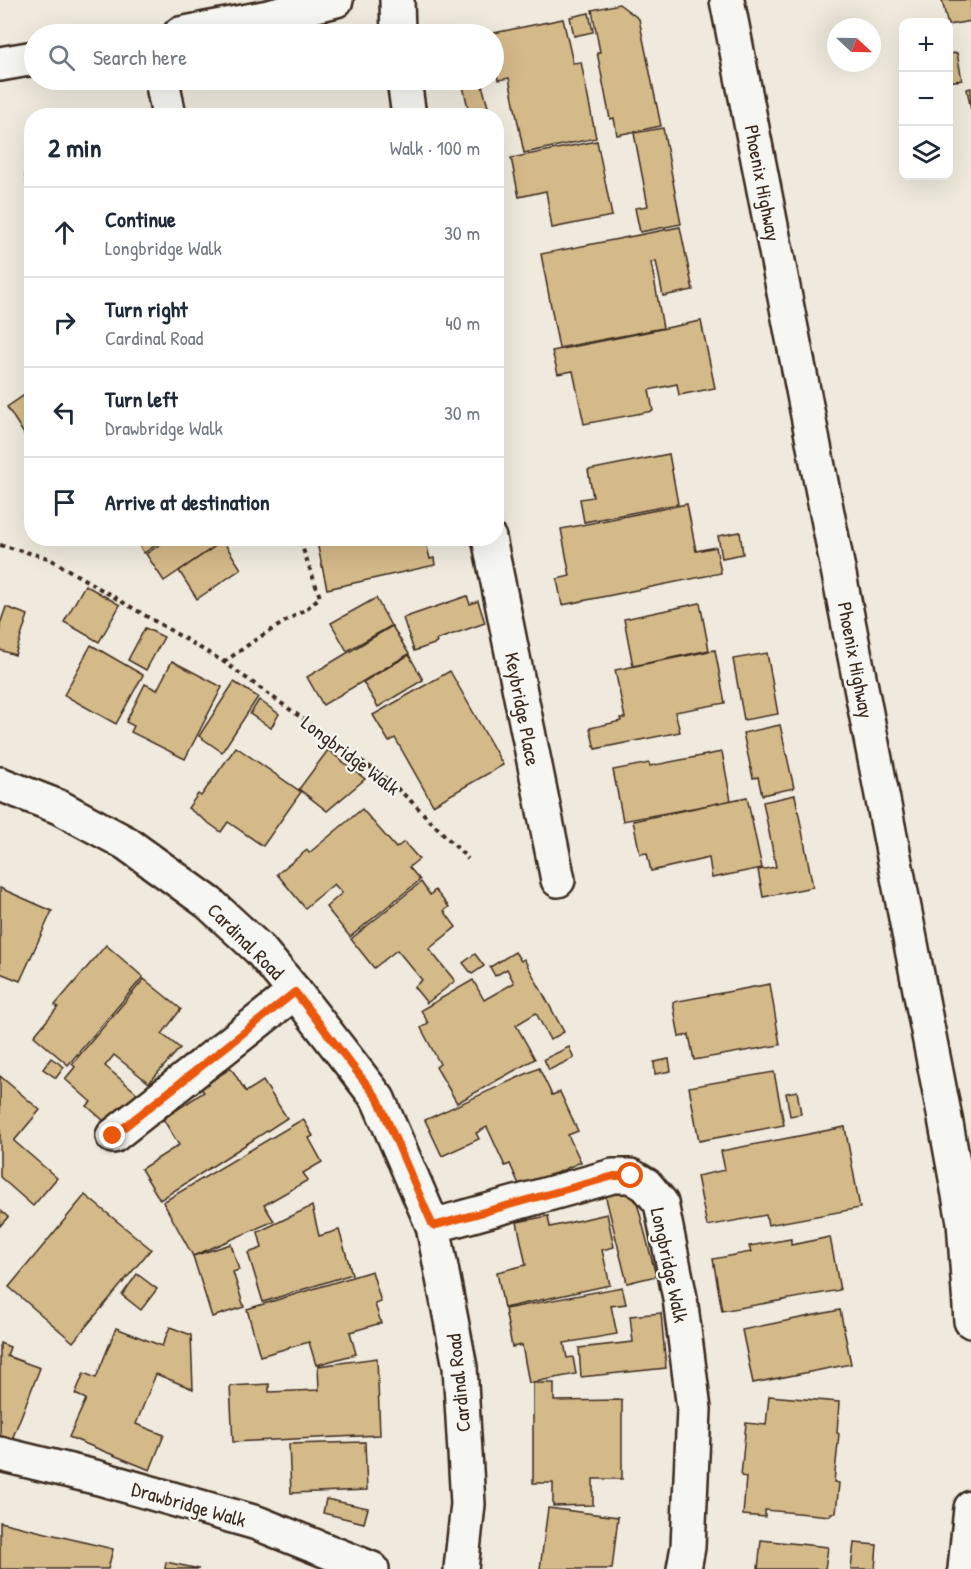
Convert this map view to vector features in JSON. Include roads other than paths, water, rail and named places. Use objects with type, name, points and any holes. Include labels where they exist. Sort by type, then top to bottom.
[{"type":"street","points":[[232,24],[336,0]]},
{"type":"street","points":[[397,0],[398,24]]},
{"type":"street","name":"Phoenix Highway","points":[[727,0],[945,1113],[964,1222],[971,1321]]},
{"type":"street","points":[[0,64],[24,60]]},
{"type":"street","points":[[164,90],[167,108]]},
{"type":"street","points":[[405,90],[408,108]]},
{"type":"street","name":"Keybridge Place","points":[[491,546],[558,880]]},
{"type":"street","name":"Cardinal Road","points":[[0,784],[59,807],[126,843],[209,903],[260,950],[378,1099],[433,1226],[460,1367],[468,1504],[461,1569]]},
{"type":"street","points":[[113,1136],[295,992]]},
{"type":"street","name":"Longbridge Walk","points":[[433,1226],[614,1176],[631,1176],[646,1185],[661,1203],[680,1298],[694,1409],[688,1547],[684,1569]]},
{"type":"street","name":"Drawbridge Walk","points":[[0,1454],[99,1478],[257,1523],[372,1569]]},
{"type":"street","points":[[965,1569],[971,1508]]}]
